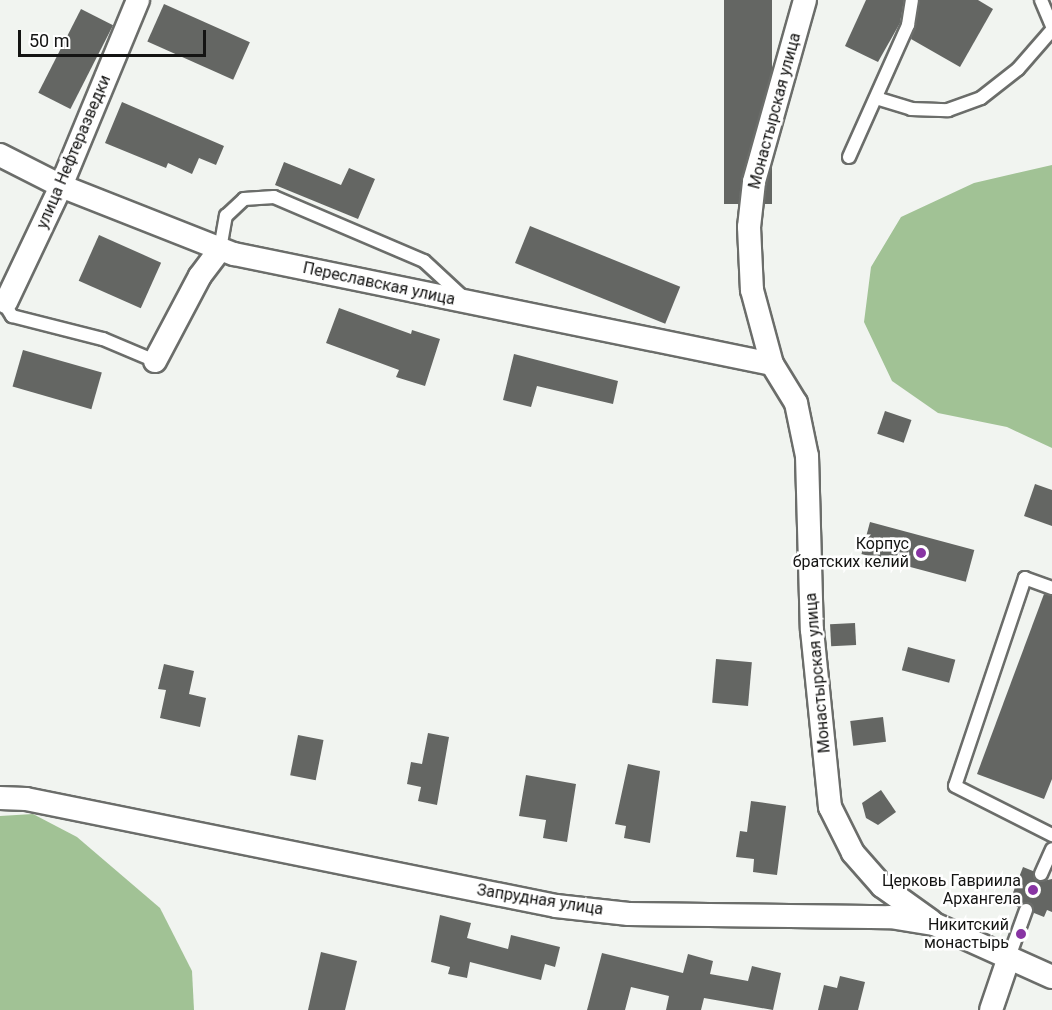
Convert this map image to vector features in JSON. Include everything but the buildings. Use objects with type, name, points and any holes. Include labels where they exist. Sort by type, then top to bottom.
[{"type":"street","name":"улица Нефтеразведки","points":[[3,301],[61,186],[138,0]]},
{"type":"street","name":"Монастырская улица","points":[[805,0],[754,182],[749,227],[752,290],[772,364],[796,403],[807,456],[812,630],[830,807],[853,853],[882,886],[934,924]]},
{"type":"street","name":"Переславская улица","points":[[0,155],[61,186],[220,249],[772,364]]},
{"type":"street","points":[[155,361],[200,276],[220,249]]},
{"type":"street","name":"Запрудная улица","points":[[0,798],[26,799],[556,906],[629,914],[890,917],[934,924],[1052,977]]},
{"type":"street","points":[[991,1010],[1009,957]]},
{"type":"lane","points":[[849,157],[908,25],[912,0]]},
{"type":"lane","points":[[1041,0],[1052,26]]},
{"type":"lane","points":[[876,98],[911,109],[948,110],[981,98],[1018,69],[1052,30]]},
{"type":"lane","points":[[220,249],[226,216],[244,199],[274,197],[424,261],[469,302]]},
{"type":"lane","points":[[3,301],[12,316],[103,339],[155,361]]},
{"type":"lane","points":[[1052,588],[1025,578],[955,786],[1052,835]]},
{"type":"lane","points":[[1041,874],[1052,849]]},
{"type":"lane","points":[[1009,957],[1026,910]]},
{"type":"shaded area","points":[[1052,165],[1052,448],[1007,427],[938,413],[892,381],[864,322],[871,267],[901,217],[974,183]]},
{"type":"shaded area","points":[[33,814],[77,837],[160,908],[192,971],[194,1010],[0,1010],[0,816]]},
{"type":"place","name":"Корпус братских келий","points":[[921,553]]},
{"type":"place","name":"Церковь Гавриила Архангела","points":[[1033,890]]},
{"type":"place","name":"Никитский монастырь","points":[[1021,934]]}]
